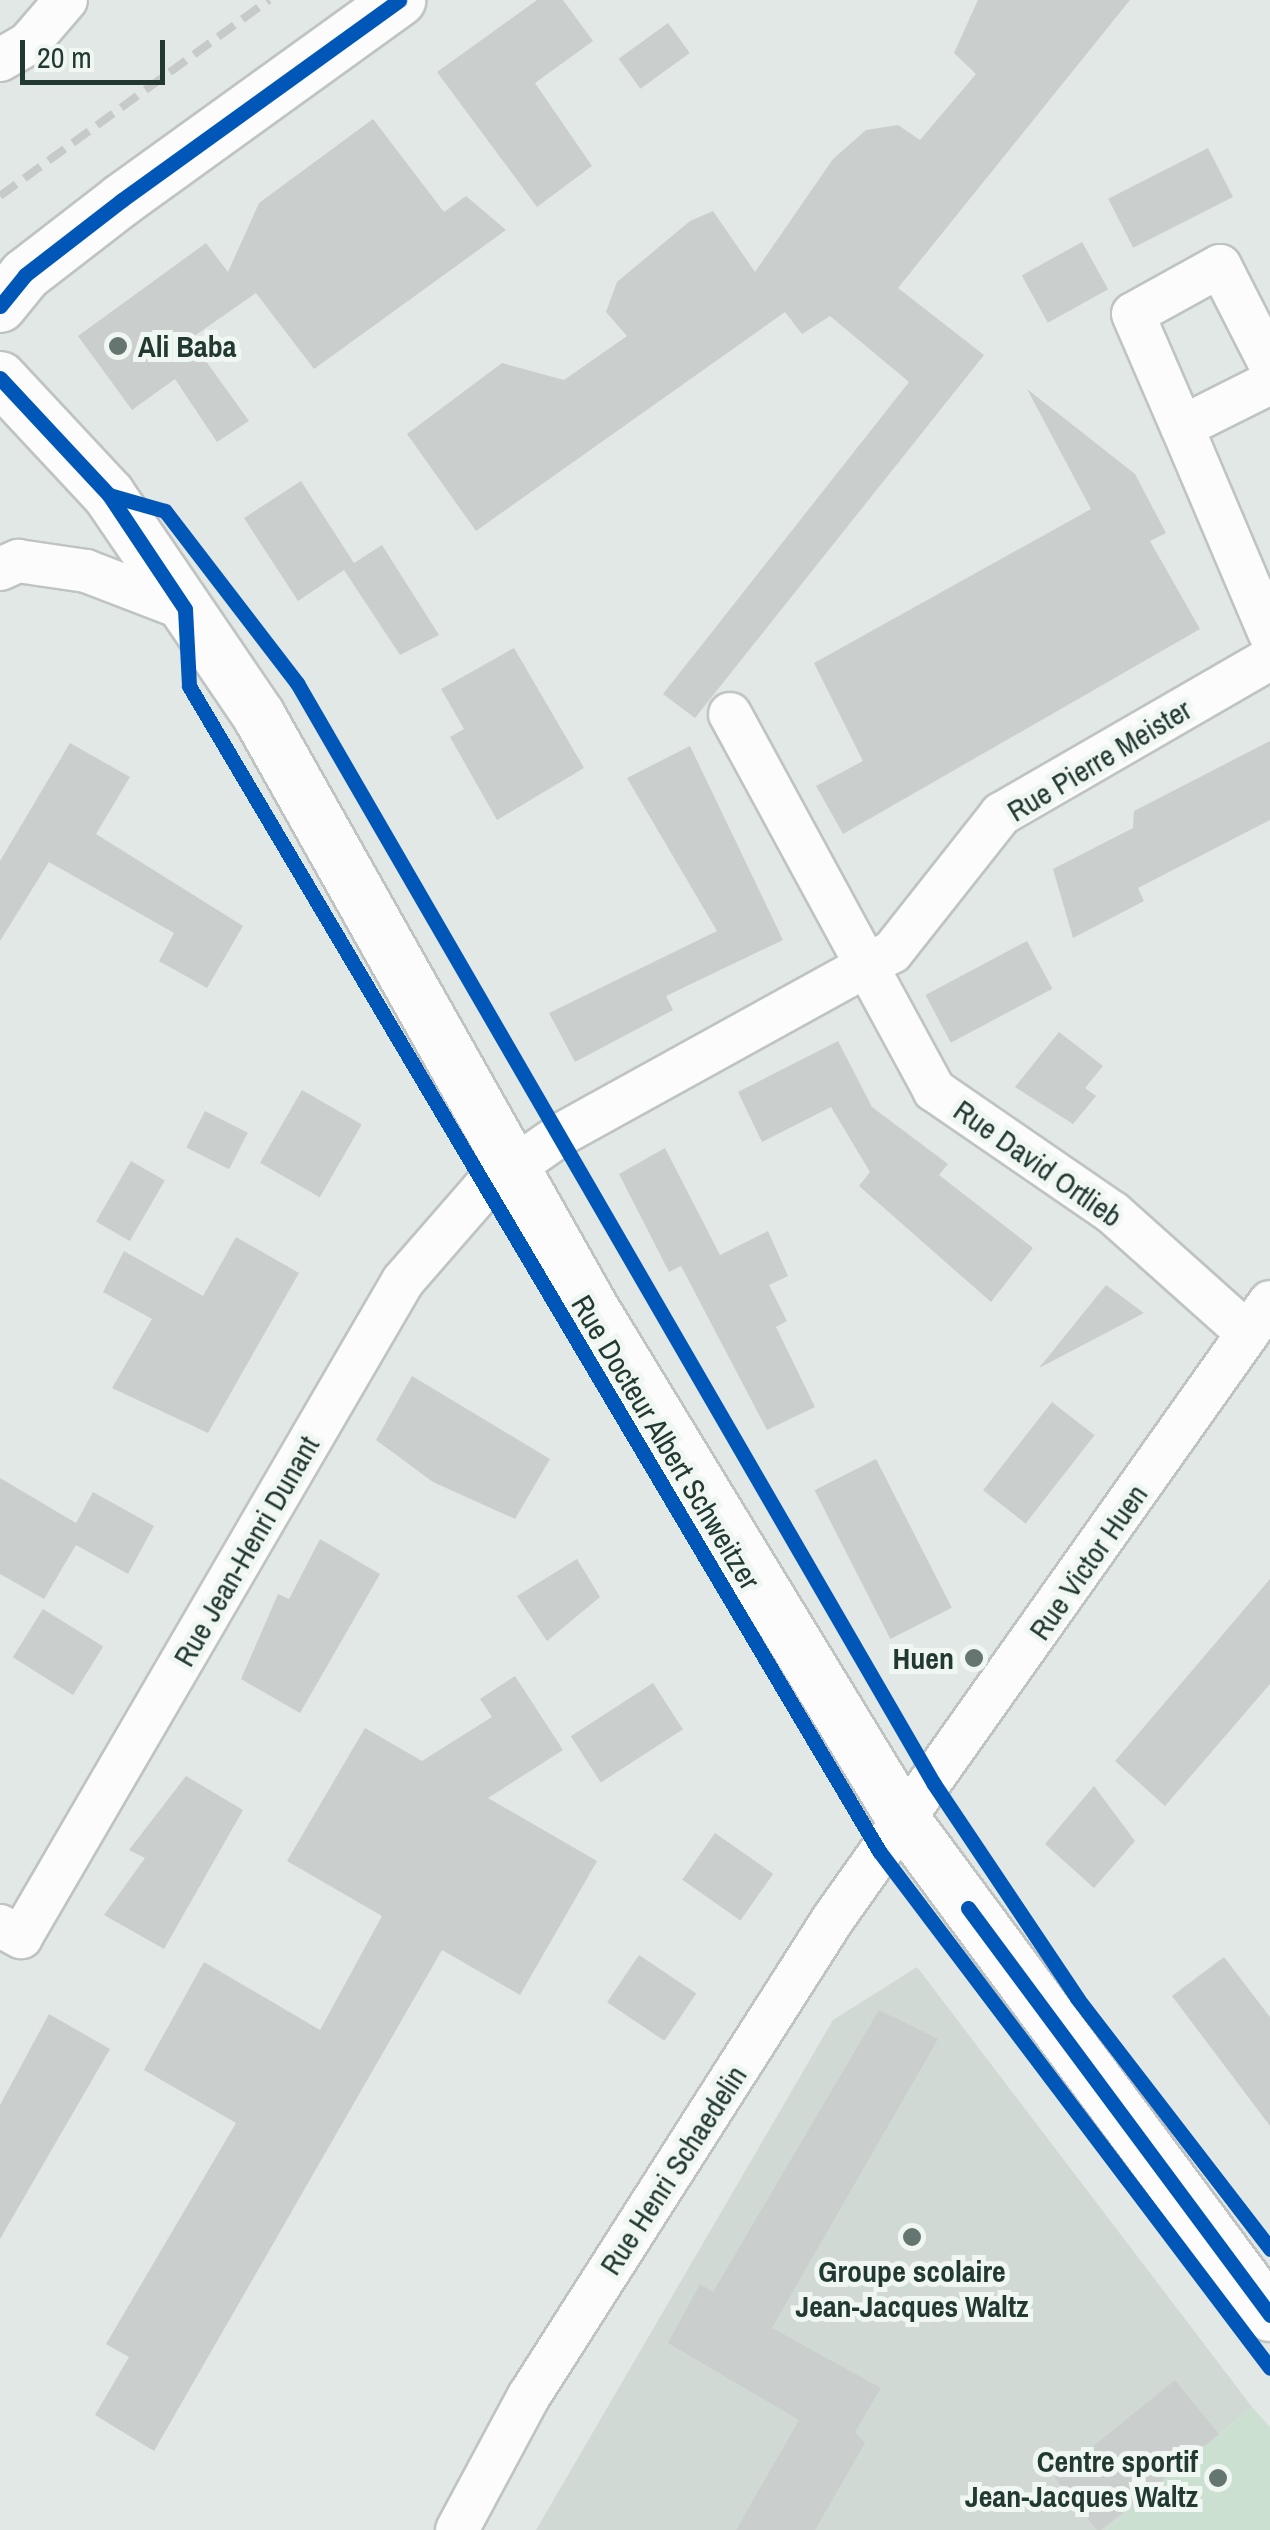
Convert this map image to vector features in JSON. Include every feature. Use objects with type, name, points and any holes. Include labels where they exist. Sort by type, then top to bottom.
[{"type":"street","points":[[0,60],[28,44],[66,0]]},
{"type":"street","points":[[0,306],[24,274],[400,0]]},
{"type":"street","points":[[1270,364],[1220,266],[1133,314],[1270,634]]},
{"type":"street","name":"Rue Docteur Albert Schweitzer","points":[[0,378],[109,496],[259,716],[511,1164],[904,1820],[1270,2316]]},
{"type":"street","points":[[1182,426],[1270,383]]},
{"type":"street","points":[[0,569],[18,560],[86,571],[186,609]]},
{"type":"street","name":"Rue Pierre Meister","points":[[511,1164],[892,952],[1002,814],[1270,658]]},
{"type":"street","points":[[730,714],[864,968]]},
{"type":"street","name":"Rue David Ortlieb","points":[[864,968],[934,1090],[1258,1317]]},
{"type":"street","name":"Rue Jean-Henri Dunant","points":[[0,1926],[21,1937],[404,1282],[511,1164]]},
{"type":"street","name":"Rue Victor Huen","points":[[904,1820],[1258,1317]]},
{"type":"street","name":"Rue Henri Schaedelin","points":[[457,2530],[529,2396],[904,1820]]},
{"type":"shaded area","name":"Groupe scolaire Jean-Jacques Waltz","points":[[917,1967],[1252,2407],[1105,2530],[536,2530],[833,2020]]},
{"type":"green space","name":"Centre sportif Jean-Jacques Waltz","points":[[1252,2407],[1270,2427],[1270,2530],[1105,2530]]},
{"type":"building","points":[[537,0],[563,0],[593,41],[535,83],[592,166],[537,207],[437,72]]},
{"type":"building","points":[[978,0],[1130,0],[898,288],[984,355],[695,718],[663,694],[909,382],[830,316],[802,334],[785,312],[476,531],[407,434],[502,363],[564,380],[627,336],[606,312],[617,282],[690,221],[713,211],[755,272],[833,159],[866,130],[898,125],[920,140],[976,74],[954,53]]},
{"type":"building","points":[[668,23],[690,53],[640,89],[619,59]]},
{"type":"building","points":[[373,119],[444,212],[466,196],[506,230],[314,369],[256,293],[190,339],[249,421],[217,442],[175,379],[132,410],[78,336],[206,243],[228,272],[259,203]]},
{"type":"building","points":[[1208,148],[1233,197],[1133,248],[1108,199]]},
{"type":"building","points":[[1082,242],[1108,289],[1048,323],[1022,275]]},
{"type":"building","points":[[1027,389],[1135,474],[1166,533],[1150,541],[1200,629],[843,834],[816,786],[863,761],[814,663],[1091,509]]},
{"type":"building","points":[[301,481],[354,563],[382,545],[439,635],[400,655],[344,570],[298,601],[244,518]]},
{"type":"building","points":[[514,648],[584,768],[497,820],[450,737],[464,729],[441,689]]},
{"type":"building","points":[[1270,741],[1270,820],[1138,888],[1144,901],[1073,938],[1053,869],[1133,828],[1134,811]]},
{"type":"building","points":[[70,743],[130,777],[96,834],[243,926],[207,988],[159,961],[174,933],[49,862],[0,941],[0,861]]},
{"type":"building","points":[[690,746],[783,940],[666,996],[673,1010],[575,1062],[549,1013],[717,931],[627,778]]},
{"type":"building","points":[[1027,941],[1052,989],[951,1043],[925,995]]},
{"type":"building","points":[[1059,1032],[1103,1066],[1085,1088],[1096,1096],[1073,1124],[1015,1087]]},
{"type":"building","points":[[838,1041],[872,1107],[948,1164],[939,1175],[1033,1248],[991,1302],[859,1186],[870,1172],[831,1107],[762,1142],[738,1092]]},
{"type":"building","points":[[302,1090],[362,1124],[320,1197],[260,1163]]},
{"type":"building","points":[[205,1111],[248,1133],[229,1169],[186,1148]]},
{"type":"building","points":[[665,1148],[720,1255],[768,1231],[788,1276],[769,1285],[787,1321],[776,1327],[815,1407],[767,1430],[681,1266],[669,1272],[619,1174]]},
{"type":"building","points":[[131,1161],[165,1180],[130,1241],[96,1222]]},
{"type":"building","points":[[236,1237],[299,1273],[208,1433],[112,1388],[152,1319],[103,1292],[124,1251],[203,1296]]},
{"type":"building","points":[[1106,1285],[1144,1313],[1039,1368]]},
{"type":"building","points":[[412,1376],[550,1459],[515,1519],[433,1482],[376,1440]]},
{"type":"building","points":[[1052,1402],[1095,1435],[1026,1524],[983,1490]]},
{"type":"building","points":[[876,1459],[952,1608],[890,1639],[815,1490]]},
{"type":"building","points":[[0,1478],[76,1523],[93,1492],[154,1526],[128,1574],[76,1545],[44,1599],[0,1574]]},
{"type":"building","points":[[320,1539],[380,1574],[300,1713],[241,1679],[278,1594],[289,1599]]},
{"type":"building","points":[[577,1559],[600,1597],[547,1641],[517,1596]]},
{"type":"building","points":[[1270,1579],[1270,1684],[1165,1806],[1115,1761]]},
{"type":"building","points":[[43,1609],[103,1647],[73,1695],[13,1657]]},
{"type":"building","points":[[515,1676],[563,1750],[488,1798],[597,1861],[520,1995],[442,1950],[154,2451],[95,2415],[129,2357],[106,2344],[236,2123],[144,2070],[204,1962],[320,2030],[382,1916],[287,1861],[365,1728],[422,1761],[492,1717],[480,1699]]},
{"type":"building","points":[[653,1683],[683,1729],[601,1783],[571,1736]]},
{"type":"building","points":[[186,1776],[243,1810],[164,1949],[104,1915],[145,1858],[129,1850]]},
{"type":"building","points":[[1094,1786],[1135,1841],[1094,1888],[1045,1844]]},
{"type":"building","points":[[715,1833],[773,1874],[740,1920],[682,1880]]},
{"type":"building","points":[[639,1955],[696,1994],[664,2041],[607,2002]]},
{"type":"building","points":[[1224,1957],[1270,2017],[1270,2126],[1172,1996]]},
{"type":"building","points":[[879,2010],[938,2039],[772,2328],[881,2388],[855,2432],[865,2443],[815,2530],[736,2530],[799,2420],[668,2343],[700,2284],[713,2292]]},
{"type":"building","points":[[49,2014],[110,2049],[0,2239],[0,2105]]},
{"type":"building","points":[[1175,2380],[1219,2434],[1101,2530],[1055,2478]]},
{"type":"railway","points":[[0,196],[269,0]]},
{"type":"cycle path","points":[[0,306],[25,275],[122,200],[399,0]]},
{"type":"cycle path","points":[[0,378],[109,495],[185,609],[189,686],[879,1851],[1270,2368]]},
{"type":"cycle path","points":[[109,495],[165,511],[297,683],[934,1784],[1077,1998],[1270,2249]]},
{"type":"cycle path","points":[[968,1908],[1270,2315]]},
{"type":"place","name":"Ali Baba","points":[[118,346]]},
{"type":"place","name":"Huen","points":[[974,1658]]},
{"type":"place","name":"Groupe scolaire Jean-Jacques Waltz","points":[[912,2237]]},
{"type":"place","name":"Centre sportif Jean-Jacques Waltz","points":[[1218,2478]]}]
